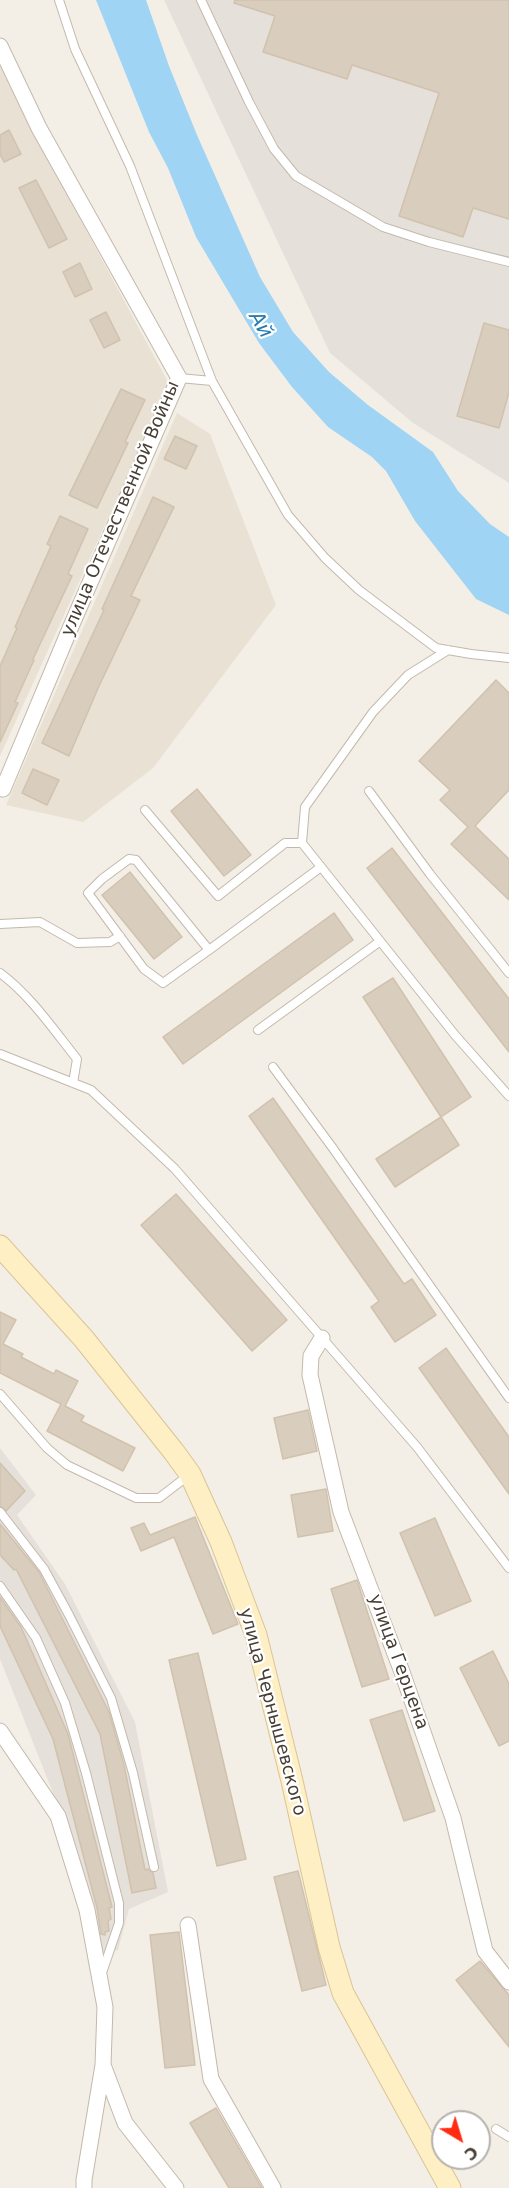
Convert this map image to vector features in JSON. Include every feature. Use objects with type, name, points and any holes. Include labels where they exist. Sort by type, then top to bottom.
[{"type":"main road","name":"улица Чернышевского","points":[[0,1246],[84,1339],[190,1474],[221,1542],[256,1635],[329,1947],[343,1993],[450,2188]]},
{"type":"street","name":"улица Отечественной Войны","points":[[0,46],[39,128],[179,378],[2,791]]},
{"type":"street","name":"улица Герцена","points":[[322,1338],[311,1356],[310,1375],[341,1512],[402,1672],[453,1818],[485,1951],[509,1982]]},
{"type":"street","points":[[0,1731],[58,1816],[87,1910],[105,2007],[103,2065],[84,2188]]},
{"type":"street","points":[[188,1925],[212,2079],[273,2188]]},
{"type":"street","points":[[103,2065],[125,2123],[173,2185]]},
{"type":"lane","points":[[59,0],[75,49],[130,166],[212,381],[288,515],[325,558],[359,590],[436,648],[509,658]]},
{"type":"lane","points":[[201,0],[274,149],[296,176],[383,227],[429,242],[509,262]]},
{"type":"lane","points":[[179,378],[212,381]]},
{"type":"lane","points":[[448,650],[408,675],[373,712],[305,807],[302,843],[455,1035],[509,1096]]},
{"type":"lane","points":[[369,791],[430,874],[509,973]]},
{"type":"lane","points":[[145,810],[218,896],[285,843],[302,843]]},
{"type":"lane","points":[[208,950],[136,860],[129,859],[102,879],[88,894],[144,969],[163,983],[208,950],[321,867]]},
{"type":"lane","points":[[0,924],[40,922],[77,942],[110,942],[120,936]]},
{"type":"lane","points":[[258,1030],[379,942]]},
{"type":"lane","points":[[0,973],[40,1011],[77,1059],[73,1083]]},
{"type":"lane","points":[[0,1054],[91,1090],[175,1169],[417,1447],[509,1568]]},
{"type":"lane","points":[[273,1067],[509,1398]]},
{"type":"lane","points":[[0,1394],[47,1448],[67,1465],[136,1498],[159,1498],[190,1474]]},
{"type":"lane","points":[[0,1512],[44,1569],[111,1698],[133,1773],[154,1867]]},
{"type":"lane","points":[[0,1586],[36,1638],[65,1703],[110,1863],[118,1903],[119,1923],[102,1967],[105,2007]]},
{"type":"lane","points":[[496,2129],[509,2137]]},
{"type":"shaded area","points":[[164,0],[509,0],[509,483],[413,423],[330,353]]},
{"type":"shaded area","points":[[0,60],[64,189],[169,384],[0,756]]},
{"type":"shaded area","points":[[177,413],[210,434],[276,605],[153,768],[83,822],[6,805]]},
{"type":"shaded area","points":[[0,1448],[36,1495],[17,1515],[65,1584],[135,1722],[168,1892],[129,1909],[118,1950],[90,1956],[53,1793],[0,1659]]},
{"type":"water","name":"Ай","points":[[96,0],[146,0],[169,66],[197,135],[260,277],[293,332],[329,372],[368,405],[433,452],[458,491],[490,524],[509,537],[509,615],[476,599],[415,521],[386,471],[372,457],[328,427],[292,387],[259,343],[196,237],[168,168],[149,132]]},
{"type":"building","points":[[235,0],[509,0],[509,219],[473,208],[463,237],[399,216],[439,93],[352,65],[347,79],[263,52],[275,16],[234,3]]},
{"type":"building","points":[[9,130],[21,154],[4,162],[0,154],[0,135]]},
{"type":"building","points":[[36,180],[67,239],[49,248],[19,188]]},
{"type":"building","points":[[80,263],[92,289],[75,297],[63,272]]},
{"type":"building","points":[[106,312],[120,340],[104,348],[90,320]]},
{"type":"building","points":[[484,323],[509,330],[509,392],[499,428],[457,416]]},
{"type":"building","points":[[121,389],[145,400],[125,442],[128,443],[97,508],[69,495]]},
{"type":"building","points":[[175,436],[197,446],[186,469],[164,459]]},
{"type":"building","points":[[153,497],[174,507],[131,596],[140,600],[69,756],[42,743],[104,610],[102,609]]},
{"type":"building","points":[[60,516],[88,529],[68,574],[72,576],[33,659],[15,702],[18,703],[0,742],[0,666],[51,546],[47,544]]},
{"type":"building","points":[[496,680],[509,693],[509,790],[475,826],[509,859],[509,900],[451,844],[468,827],[440,800],[450,790],[419,761]]},
{"type":"building","points":[[33,769],[59,780],[47,805],[22,793]]},
{"type":"building","points":[[197,789],[251,855],[224,876],[171,811]]},
{"type":"building","points":[[392,848],[509,999],[509,1052],[367,868]]},
{"type":"building","points":[[130,872],[182,937],[154,959],[102,895]]},
{"type":"building","points":[[334,913],[353,940],[183,1064],[163,1037]]},
{"type":"building","points":[[393,978],[471,1097],[441,1117],[363,997]]},
{"type":"building","points":[[273,1098],[404,1284],[412,1279],[436,1315],[395,1342],[371,1307],[379,1301],[249,1116]]},
{"type":"building","points":[[441,1117],[459,1145],[395,1187],[376,1159]]},
{"type":"building","points":[[176,1194],[287,1320],[252,1351],[141,1225]]},
{"type":"building","points":[[0,1312],[16,1320],[3,1344],[23,1354],[21,1357],[54,1374],[56,1370],[78,1381],[65,1406],[84,1416],[81,1421],[135,1448],[123,1471],[47,1431],[61,1404],[0,1373]]},
{"type":"building","points":[[446,1348],[509,1437],[509,1494],[419,1368]]},
{"type":"building","points":[[308,1410],[317,1451],[283,1459],[274,1418]]},
{"type":"building","points":[[0,1463],[25,1491],[6,1511],[0,1506]]},
{"type":"building","points":[[326,1489],[333,1531],[298,1537],[291,1495]]},
{"type":"building","points":[[195,1517],[238,1624],[213,1634],[174,1537],[141,1551],[131,1528],[144,1523],[150,1535]]},
{"type":"building","points":[[435,1518],[471,1601],[435,1616],[400,1533]]},
{"type":"building","points":[[0,1524],[39,1572],[109,1712],[124,1765],[145,1870],[148,1869],[153,1873],[156,1888],[132,1893],[100,1734],[16,1569],[14,1570],[0,1555]]},
{"type":"building","points":[[357,1580],[389,1679],[362,1687],[331,1589]]},
{"type":"building","points":[[0,1597],[21,1627],[68,1734],[112,1907],[109,1908],[111,1919],[108,1921],[109,1931],[105,1932],[105,1935],[101,1934],[97,1908],[53,1739],[0,1626]]},
{"type":"building","points":[[493,1651],[509,1684],[509,1741],[499,1746],[460,1668]]},
{"type":"building","points":[[198,1653],[246,1859],[217,1866],[169,1660]]},
{"type":"building","points":[[402,1710],[435,1811],[404,1821],[370,1720]]},
{"type":"building","points":[[298,1871],[326,1985],[302,1991],[274,1877]]},
{"type":"building","points":[[179,1932],[195,2065],[165,2068],[150,1935]]},
{"type":"building","points":[[480,1961],[509,1995],[509,2047],[456,1980]]},
{"type":"building","points":[[216,2108],[262,2188],[229,2188],[190,2123]]}]
